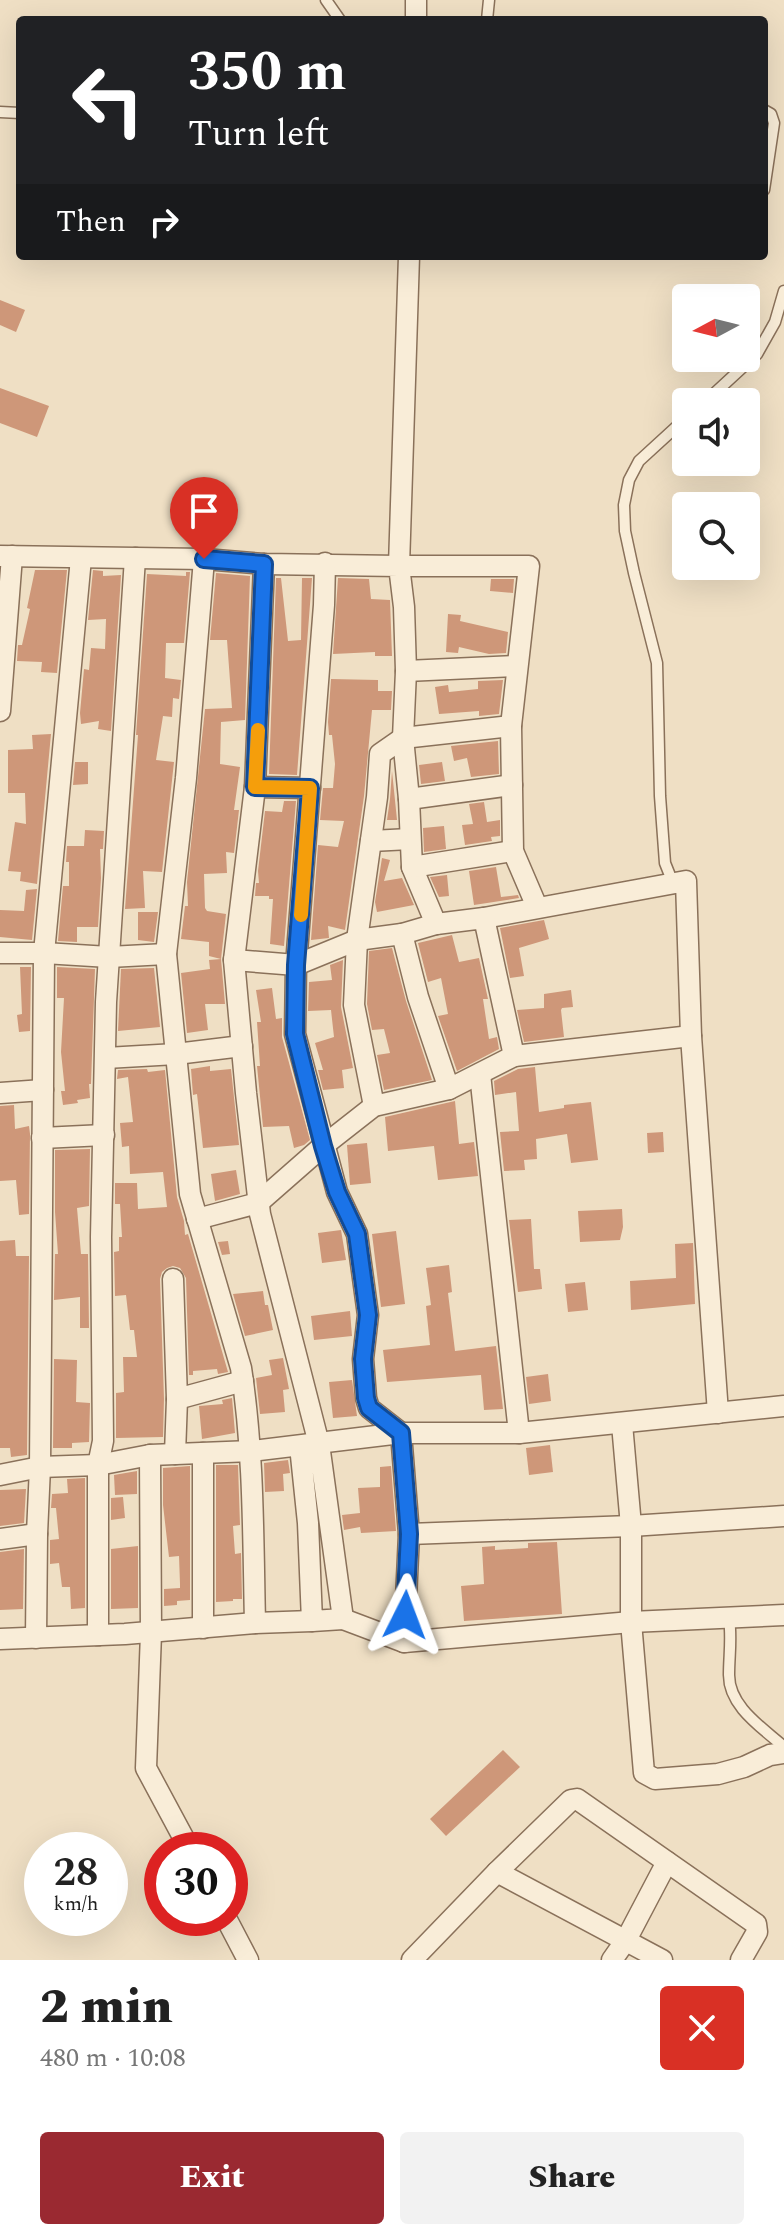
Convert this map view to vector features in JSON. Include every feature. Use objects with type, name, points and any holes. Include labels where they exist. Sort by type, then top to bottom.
[{"type":"street","points":[[409,260],[399,566],[406,671],[403,738],[412,867],[436,924]]},
{"type":"street","points":[[0,711],[6,556],[204,559],[264,564],[529,566],[511,726],[513,851],[537,907]]},
{"type":"street","points":[[36,1638],[44,953],[81,558]]},
{"type":"street","points":[[98,1635],[98,1465],[103,1441],[101,1237],[109,957],[135,558]]},
{"type":"street","points":[[204,559],[186,778],[166,954],[190,1194],[243,1381],[252,1451],[255,1623]]},
{"type":"street","points":[[325,563],[296,965],[295,1034],[323,1146],[340,1200],[357,1234],[368,1315],[363,1359],[366,1398],[369,1408],[401,1433],[409,1534],[404,1642]]},
{"type":"street","points":[[264,564],[255,787],[234,960],[258,1203],[310,1445],[343,1619]]},
{"type":"street","points":[[406,671],[517,666]]},
{"type":"street","points":[[374,1106],[354,1005],[357,940],[380,754],[403,738],[511,726]]},
{"type":"street","points":[[409,799],[512,785]]},
{"type":"street","points":[[255,787],[310,788]]},
{"type":"street","points":[[371,841],[410,839]]},
{"type":"street","points":[[412,867],[513,851]]},
{"type":"street","points":[[234,960],[296,965],[357,940],[686,881],[691,1036],[718,1413]]},
{"type":"street","points":[[484,918],[514,1056]]},
{"type":"street","points":[[402,934],[418,997],[449,1089]]},
{"type":"street","points":[[0,953],[109,957],[166,954]]},
{"type":"street","points":[[197,1219],[258,1203],[374,1106],[449,1089],[514,1056],[691,1036]]},
{"type":"street","points":[[106,1058],[242,1046]]},
{"type":"street","points":[[480,1074],[519,1433]]},
{"type":"street","points":[[0,1093],[43,1090]]},
{"type":"street","points":[[42,1138],[104,1135]]},
{"type":"street","points":[[173,1279],[177,1399],[175,1454]]},
{"type":"street","points":[[177,1399],[243,1381]]},
{"type":"street","points":[[0,1475],[40,1467],[98,1465],[150,1455],[252,1451],[401,1433],[519,1433],[784,1406]]},
{"type":"street","points":[[622,1424],[631,1526],[631,1622],[646,1776],[655,1779],[718,1774],[784,1750]]},
{"type":"street","points":[[310,1445],[308,1523],[312,1621]]},
{"type":"street","points":[[203,1453],[203,1628]]},
{"type":"street","points":[[150,1455],[151,1633],[146,1768],[180,1832]]},
{"type":"street","points":[[409,1534],[631,1526],[784,1516]]},
{"type":"street","points":[[0,1539],[37,1534]]},
{"type":"street","points":[[0,1639],[151,1633],[255,1623],[343,1619],[404,1642],[631,1622],[784,1615]]},
{"type":"street","points":[[425,1956],[497,1872],[575,1798],[756,1924],[757,1932],[741,1960]]},
{"type":"street","points":[[612,1960],[626,1940],[667,1862]]},
{"type":"street","points":[[497,1872],[662,1960]]},
{"type":"street","points":[[235,1936],[248,1960]]},
{"type":"lane","points":[[768,163],[774,113]]},
{"type":"lane","points":[[720,388],[757,354],[775,322],[784,291]]},
{"type":"lane","points":[[672,431],[639,461],[629,480],[624,505],[625,531],[657,663],[660,796],[665,863],[673,883]]},
{"type":"lane","points":[[729,1619],[732,1694],[740,1707],[784,1750]]},
{"type":"building","points":[[0,300],[25,310],[16,332],[0,325]]},
{"type":"building","points":[[0,388],[49,406],[37,437],[0,423]]},
{"type":"building","points":[[35,570],[67,570],[57,673],[41,672],[42,662],[17,661],[18,645],[22,645],[30,609],[27,608]]},
{"type":"building","points":[[93,570],[103,571],[103,576],[121,575],[111,731],[98,729],[99,721],[81,724],[84,669],[89,670],[91,648],[105,649],[106,619],[88,620]]},
{"type":"building","points":[[186,572],[190,572],[184,643],[166,643],[165,678],[181,680],[179,699],[173,698],[172,717],[163,716],[156,760],[174,762],[162,872],[143,871],[145,908],[125,909],[147,574],[186,576]]},
{"type":"building","points":[[216,573],[250,576],[245,720],[221,722],[220,764],[240,767],[234,810],[239,810],[234,853],[226,852],[227,873],[204,874],[205,908],[226,914],[221,959],[209,956],[209,942],[181,939],[185,906],[188,906],[187,882],[205,709],[232,708],[227,640],[210,640]]},
{"type":"building","points":[[276,578],[281,578],[288,641],[301,640],[302,578],[312,578],[297,775],[269,774]]},
{"type":"building","points":[[338,578],[369,579],[371,599],[390,600],[392,656],[375,656],[375,652],[333,654]]},
{"type":"building","points":[[491,579],[514,579],[513,593],[490,591]]},
{"type":"building","points":[[448,614],[461,615],[460,621],[508,632],[506,653],[489,654],[459,647],[458,653],[446,652]]},
{"type":"building","points":[[331,679],[378,680],[378,691],[392,691],[391,710],[372,710],[364,796],[345,930],[328,926],[329,938],[311,940],[318,845],[338,847],[344,821],[320,820],[323,788],[333,788],[335,764],[328,722]]},
{"type":"building","points":[[503,680],[499,714],[479,716],[479,711],[439,714],[435,687],[448,685],[449,692],[478,689],[478,681]]},
{"type":"building","points":[[51,734],[37,884],[20,881],[21,872],[8,871],[15,822],[26,824],[25,793],[8,793],[8,750],[33,749],[32,735]]},
{"type":"building","points":[[498,741],[499,774],[471,777],[467,758],[454,761],[451,746]]},
{"type":"building","points":[[75,762],[88,762],[88,784],[73,785]]},
{"type":"building","points":[[442,762],[445,781],[421,784],[419,765]]},
{"type":"building","points":[[392,771],[397,820],[387,820],[390,799]]},
{"type":"building","points":[[284,801],[296,801],[284,946],[270,944],[273,899],[255,896],[256,883],[259,883],[265,811],[282,812]]},
{"type":"building","points":[[484,802],[487,822],[500,820],[500,836],[491,837],[492,841],[465,845],[462,825],[473,824],[469,804]]},
{"type":"building","points":[[444,826],[446,849],[424,852],[423,828]]},
{"type":"building","points":[[85,830],[104,831],[103,849],[100,849],[98,927],[77,927],[77,942],[58,941],[63,886],[69,886],[67,846],[84,846]]},
{"type":"building","points":[[382,858],[390,860],[384,881],[402,878],[414,905],[377,912],[375,902]]},
{"type":"building","points":[[496,867],[501,897],[518,895],[519,898],[474,905],[469,871]]},
{"type":"building","points":[[447,875],[449,896],[439,897],[430,877]]},
{"type":"building","points":[[37,889],[32,940],[0,937],[0,910],[24,911],[26,890]]},
{"type":"building","points":[[138,912],[158,912],[154,942],[138,940]]},
{"type":"building","points":[[544,920],[549,939],[519,948],[524,976],[510,978],[500,928]]},
{"type":"building","points":[[452,935],[459,962],[479,958],[488,999],[483,999],[489,1039],[497,1037],[499,1049],[457,1071],[438,1016],[448,1014],[441,978],[428,982],[418,943]]},
{"type":"building","points":[[392,948],[432,1080],[384,1090],[377,1055],[390,1053],[384,1029],[372,1030],[367,1004],[369,951]]},
{"type":"building","points":[[221,959],[225,1004],[205,1004],[208,1030],[187,1033],[181,973],[210,969],[209,960]]},
{"type":"building","points":[[343,960],[341,1007],[353,1068],[342,1070],[344,1088],[323,1090],[318,1070],[323,1070],[315,1043],[334,1037],[331,1010],[308,1011],[309,982],[332,980],[330,965]]},
{"type":"building","points":[[20,967],[31,967],[30,1031],[19,1032],[17,1015],[22,1014]]},
{"type":"building","points":[[57,967],[95,969],[90,1098],[63,1105],[61,1091],[65,1091],[61,1052],[64,998],[57,998]]},
{"type":"building","points":[[154,968],[160,1027],[118,1031],[121,969]]},
{"type":"building","points":[[272,988],[276,1019],[282,1018],[282,1037],[310,1140],[294,1148],[289,1126],[263,1127],[257,1066],[260,1066],[257,1022],[261,1022],[256,990]]},
{"type":"building","points":[[571,990],[573,1007],[561,1010],[564,1037],[524,1042],[517,1010],[544,1008],[544,994]]},
{"type":"building","points":[[210,1066],[210,1071],[231,1069],[239,1145],[203,1148],[191,1069]]},
{"type":"building","points":[[535,1067],[539,1112],[591,1102],[598,1160],[571,1163],[567,1134],[536,1139],[537,1159],[524,1160],[525,1170],[504,1171],[500,1132],[519,1131],[516,1092],[495,1095],[494,1081],[518,1069]]},
{"type":"building","points":[[147,1069],[148,1072],[165,1070],[177,1197],[185,1235],[188,1234],[228,1372],[218,1374],[217,1369],[193,1371],[193,1375],[189,1375],[186,1278],[180,1268],[167,1268],[160,1279],[163,1437],[116,1438],[116,1393],[124,1392],[123,1357],[137,1357],[126,1295],[115,1296],[114,1252],[119,1251],[119,1237],[122,1237],[120,1204],[115,1204],[115,1183],[137,1183],[138,1209],[167,1207],[163,1172],[130,1174],[129,1146],[122,1147],[120,1123],[133,1122],[128,1077],[117,1079],[118,1070]]},
{"type":"building","points":[[455,1101],[459,1144],[474,1142],[478,1176],[438,1180],[434,1146],[388,1151],[385,1117]]},
{"type":"building","points":[[14,1105],[15,1129],[29,1126],[30,1134],[29,1214],[19,1215],[16,1180],[0,1181],[0,1106]]},
{"type":"building","points":[[663,1132],[664,1152],[648,1153],[647,1133]]},
{"type":"building","points":[[367,1143],[371,1183],[350,1185],[347,1145]]},
{"type":"building","points":[[90,1149],[89,1206],[77,1208],[81,1254],[88,1254],[89,1328],[80,1328],[80,1297],[54,1300],[55,1254],[58,1254],[55,1150]]},
{"type":"building","points":[[236,1170],[240,1194],[215,1201],[211,1174]]},
{"type":"building","points":[[622,1209],[620,1240],[580,1242],[578,1211]]},
{"type":"building","points":[[531,1219],[534,1269],[540,1269],[542,1289],[518,1292],[509,1220]]},
{"type":"building","points":[[341,1230],[346,1260],[322,1263],[318,1233]]},
{"type":"building","points":[[396,1231],[405,1304],[381,1307],[372,1234]]},
{"type":"building","points":[[15,1240],[16,1256],[29,1256],[27,1455],[11,1457],[10,1448],[0,1448],[0,1241]]},
{"type":"building","points":[[228,1241],[230,1254],[222,1255],[218,1242]]},
{"type":"building","points":[[693,1243],[695,1304],[631,1310],[630,1281],[676,1278],[675,1244]]},
{"type":"building","points":[[449,1265],[452,1292],[448,1293],[455,1351],[496,1346],[503,1409],[484,1410],[481,1375],[387,1382],[383,1350],[430,1345],[426,1306],[431,1305],[426,1268]]},
{"type":"building","points":[[585,1282],[588,1310],[568,1312],[565,1284]]},
{"type":"building","points":[[263,1291],[273,1330],[245,1336],[233,1294]]},
{"type":"building","points":[[350,1311],[352,1336],[314,1340],[311,1316]]},
{"type":"building","points":[[283,1358],[289,1389],[283,1390],[285,1412],[260,1414],[256,1378],[272,1375],[269,1360]]},
{"type":"building","points":[[54,1359],[77,1360],[76,1402],[90,1403],[89,1442],[72,1443],[72,1448],[53,1448]]},
{"type":"building","points":[[548,1374],[551,1401],[529,1404],[526,1377]]},
{"type":"building","points":[[352,1380],[357,1416],[333,1418],[329,1382]]},
{"type":"building","points":[[232,1398],[235,1433],[202,1439],[199,1406],[223,1404],[222,1400]]},
{"type":"building","points":[[550,1445],[553,1472],[529,1475],[526,1448]]},
{"type":"building","points":[[288,1460],[290,1473],[283,1474],[284,1491],[265,1492],[264,1463]]},
{"type":"building","points":[[216,1465],[238,1465],[240,1525],[233,1526],[235,1554],[241,1553],[242,1599],[233,1601],[216,1602]]},
{"type":"building","points":[[190,1466],[190,1600],[164,1606],[164,1589],[180,1588],[180,1584],[179,1556],[169,1557],[163,1505],[163,1468]]},
{"type":"building","points":[[391,1466],[396,1531],[361,1533],[360,1527],[344,1530],[342,1515],[360,1513],[358,1488],[380,1487],[380,1467]]},
{"type":"building","points":[[137,1471],[137,1494],[115,1495],[114,1475]]},
{"type":"building","points":[[85,1478],[85,1608],[71,1609],[70,1587],[62,1587],[59,1563],[50,1564],[50,1540],[59,1539],[56,1508],[51,1508],[52,1494],[68,1493],[67,1479]]},
{"type":"building","points":[[26,1489],[24,1523],[0,1526],[0,1490]]},
{"type":"building","points":[[123,1497],[125,1518],[111,1520],[111,1498]]},
{"type":"building","points":[[557,1542],[562,1614],[464,1621],[461,1586],[484,1584],[482,1547],[495,1546],[495,1550],[528,1548],[528,1543]]},
{"type":"building","points":[[138,1546],[138,1608],[111,1609],[111,1549]]},
{"type":"building","points":[[24,1549],[23,1609],[0,1610],[0,1552]]},
{"type":"building","points":[[503,1750],[520,1767],[446,1836],[430,1819]]},
{"type":"slow traffic","points":[[258,730],[255,787],[310,788],[301,915]]},
{"type":"route","points":[[204,559],[264,564],[255,787],[310,788],[296,965],[295,1034],[337,1192],[357,1234],[368,1315],[363,1359],[366,1398],[369,1408],[401,1433],[409,1534],[405,1615]]}]
